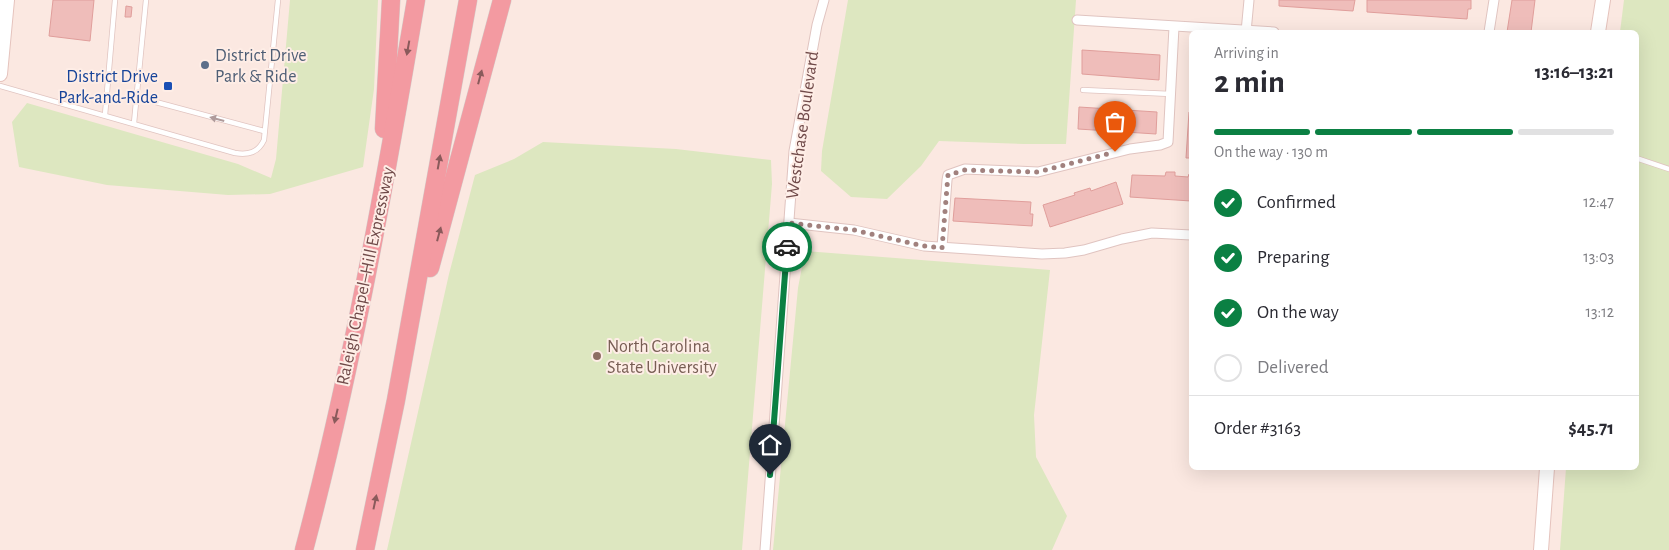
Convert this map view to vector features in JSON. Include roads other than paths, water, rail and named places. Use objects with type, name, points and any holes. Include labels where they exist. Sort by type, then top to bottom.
[{"type":"highway","points":[[380,214],[391,0]]},
{"type":"highway","name":"Raleigh Chapel–Hill Expressway","points":[[304,550],[318,501],[380,214],[416,0]]},
{"type":"highway","points":[[365,550],[396,400],[468,0]]},
{"type":"highway","points":[[396,400],[502,0]]},
{"type":"main road","points":[[0,74],[7,0]]},
{"type":"main road","points":[[1598,30],[1603,0]]},
{"type":"main road","points":[[1542,550],[1547,470]]},
{"type":"street","name":"Westchase Boulevard","points":[[765,550],[794,151],[815,35],[824,0]]},
{"type":"street","points":[[1247,30],[1249,0]]},
{"type":"street","points":[[1489,30],[1494,0]]},
{"type":"street","points":[[1077,20],[1218,30]]},
{"type":"street","points":[[942,248],[948,175],[965,170],[1038,172],[1130,149],[1164,145],[1168,142],[1174,27]]},
{"type":"street","points":[[789,223],[854,230],[924,246],[1042,254],[1065,253],[1152,234],[1189,235]]},
{"type":"lane","points":[[105,115],[115,0]]},
{"type":"lane","points":[[134,123],[146,0]]},
{"type":"lane","points":[[0,86],[242,154],[256,151],[264,140],[278,0]]},
{"type":"lane","points":[[1083,90],[1171,94]]},
{"type":"lane","points":[[137,96],[264,132]]},
{"type":"lane","points":[[1639,159],[1669,169]]},
{"type":"place","name":"District Drive Park & Ride","points":[[205,65]]},
{"type":"place","name":"District Drive Park-and-Ride","points":[[168,86]]},
{"type":"place","name":"North Carolina State University","points":[[597,356]]}]
